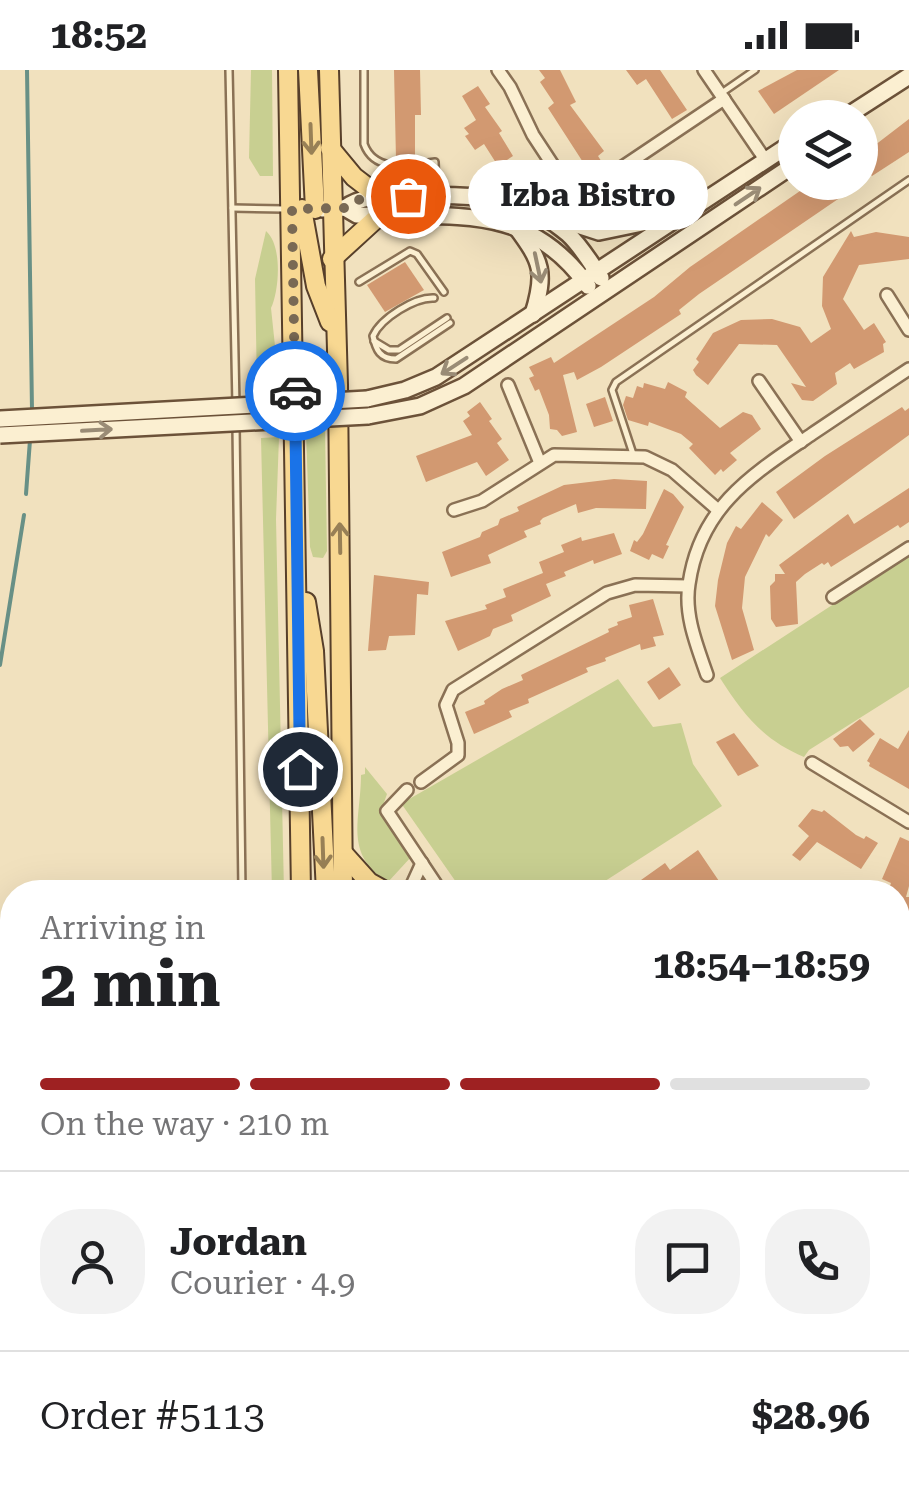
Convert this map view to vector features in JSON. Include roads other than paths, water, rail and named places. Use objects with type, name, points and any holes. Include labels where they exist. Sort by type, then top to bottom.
[{"type":"main road","points":[[288,70],[317,209],[332,259],[343,880]]},
{"type":"main road","points":[[308,70],[317,209],[316,286],[336,336]]},
{"type":"main road","points":[[302,880],[296,547],[317,209],[330,148],[328,70]]},
{"type":"main road","points":[[871,100],[909,76]]},
{"type":"main road","points":[[330,148],[379,206]]},
{"type":"main road","points":[[0,435],[368,408],[436,377],[778,152]]},
{"type":"main road","points":[[0,419],[420,406],[453,392],[778,175]]},
{"type":"main road","points":[[332,259],[379,206],[436,195],[547,242],[590,276]]},
{"type":"main road","points":[[317,209],[355,200],[379,206],[530,210],[599,232],[688,213]]},
{"type":"main road","points":[[530,210],[568,234],[603,293]]},
{"type":"main road","points":[[516,227],[535,253],[541,270],[541,289],[533,314]]},
{"type":"main road","points":[[296,547],[314,651],[325,880]]},
{"type":"main road","points":[[343,853],[367,880]]},
{"type":"street","points":[[498,70],[532,135],[575,199],[722,96]]},
{"type":"street","points":[[704,70],[766,160]]},
{"type":"street","points":[[887,294],[909,330]]},
{"type":"street","points":[[707,674],[693,637],[688,586],[699,543],[718,510],[744,481],[909,369]]},
{"type":"street","points":[[759,380],[801,442]]},
{"type":"street","points":[[508,385],[540,463]]},
{"type":"street","points":[[454,510],[482,501],[554,455],[645,457],[672,470],[718,510]]},
{"type":"street","points":[[833,597],[909,548]]},
{"type":"street","points":[[420,782],[458,755],[446,710],[447,697],[453,690],[607,593],[635,585],[688,586]]},
{"type":"street","points":[[812,763],[909,822]]},
{"type":"street","points":[[407,790],[388,811],[433,880]]},
{"type":"street","points":[[414,880],[422,863]]},
{"type":"lane","points":[[229,70],[242,880]]},
{"type":"lane","points":[[364,70],[367,152],[384,165],[435,162],[436,195]]},
{"type":"lane","points":[[722,96],[756,70]]},
{"type":"lane","points":[[634,457],[612,390],[616,382],[908,182]]},
{"type":"lane","points":[[232,208],[317,209]]},
{"type":"lane","points":[[360,282],[410,251],[444,292]]},
{"type":"lane","points":[[434,298],[422,298],[380,325],[374,341],[389,350],[398,350],[449,320]]},
{"type":"waterway","points":[[27,70],[32,410]]},
{"type":"waterway","points":[[26,494],[30,440]]},
{"type":"waterway","points":[[0,665],[24,515]]},
{"type":"place","name":"Izba Bistro","points":[[408,196]]}]
